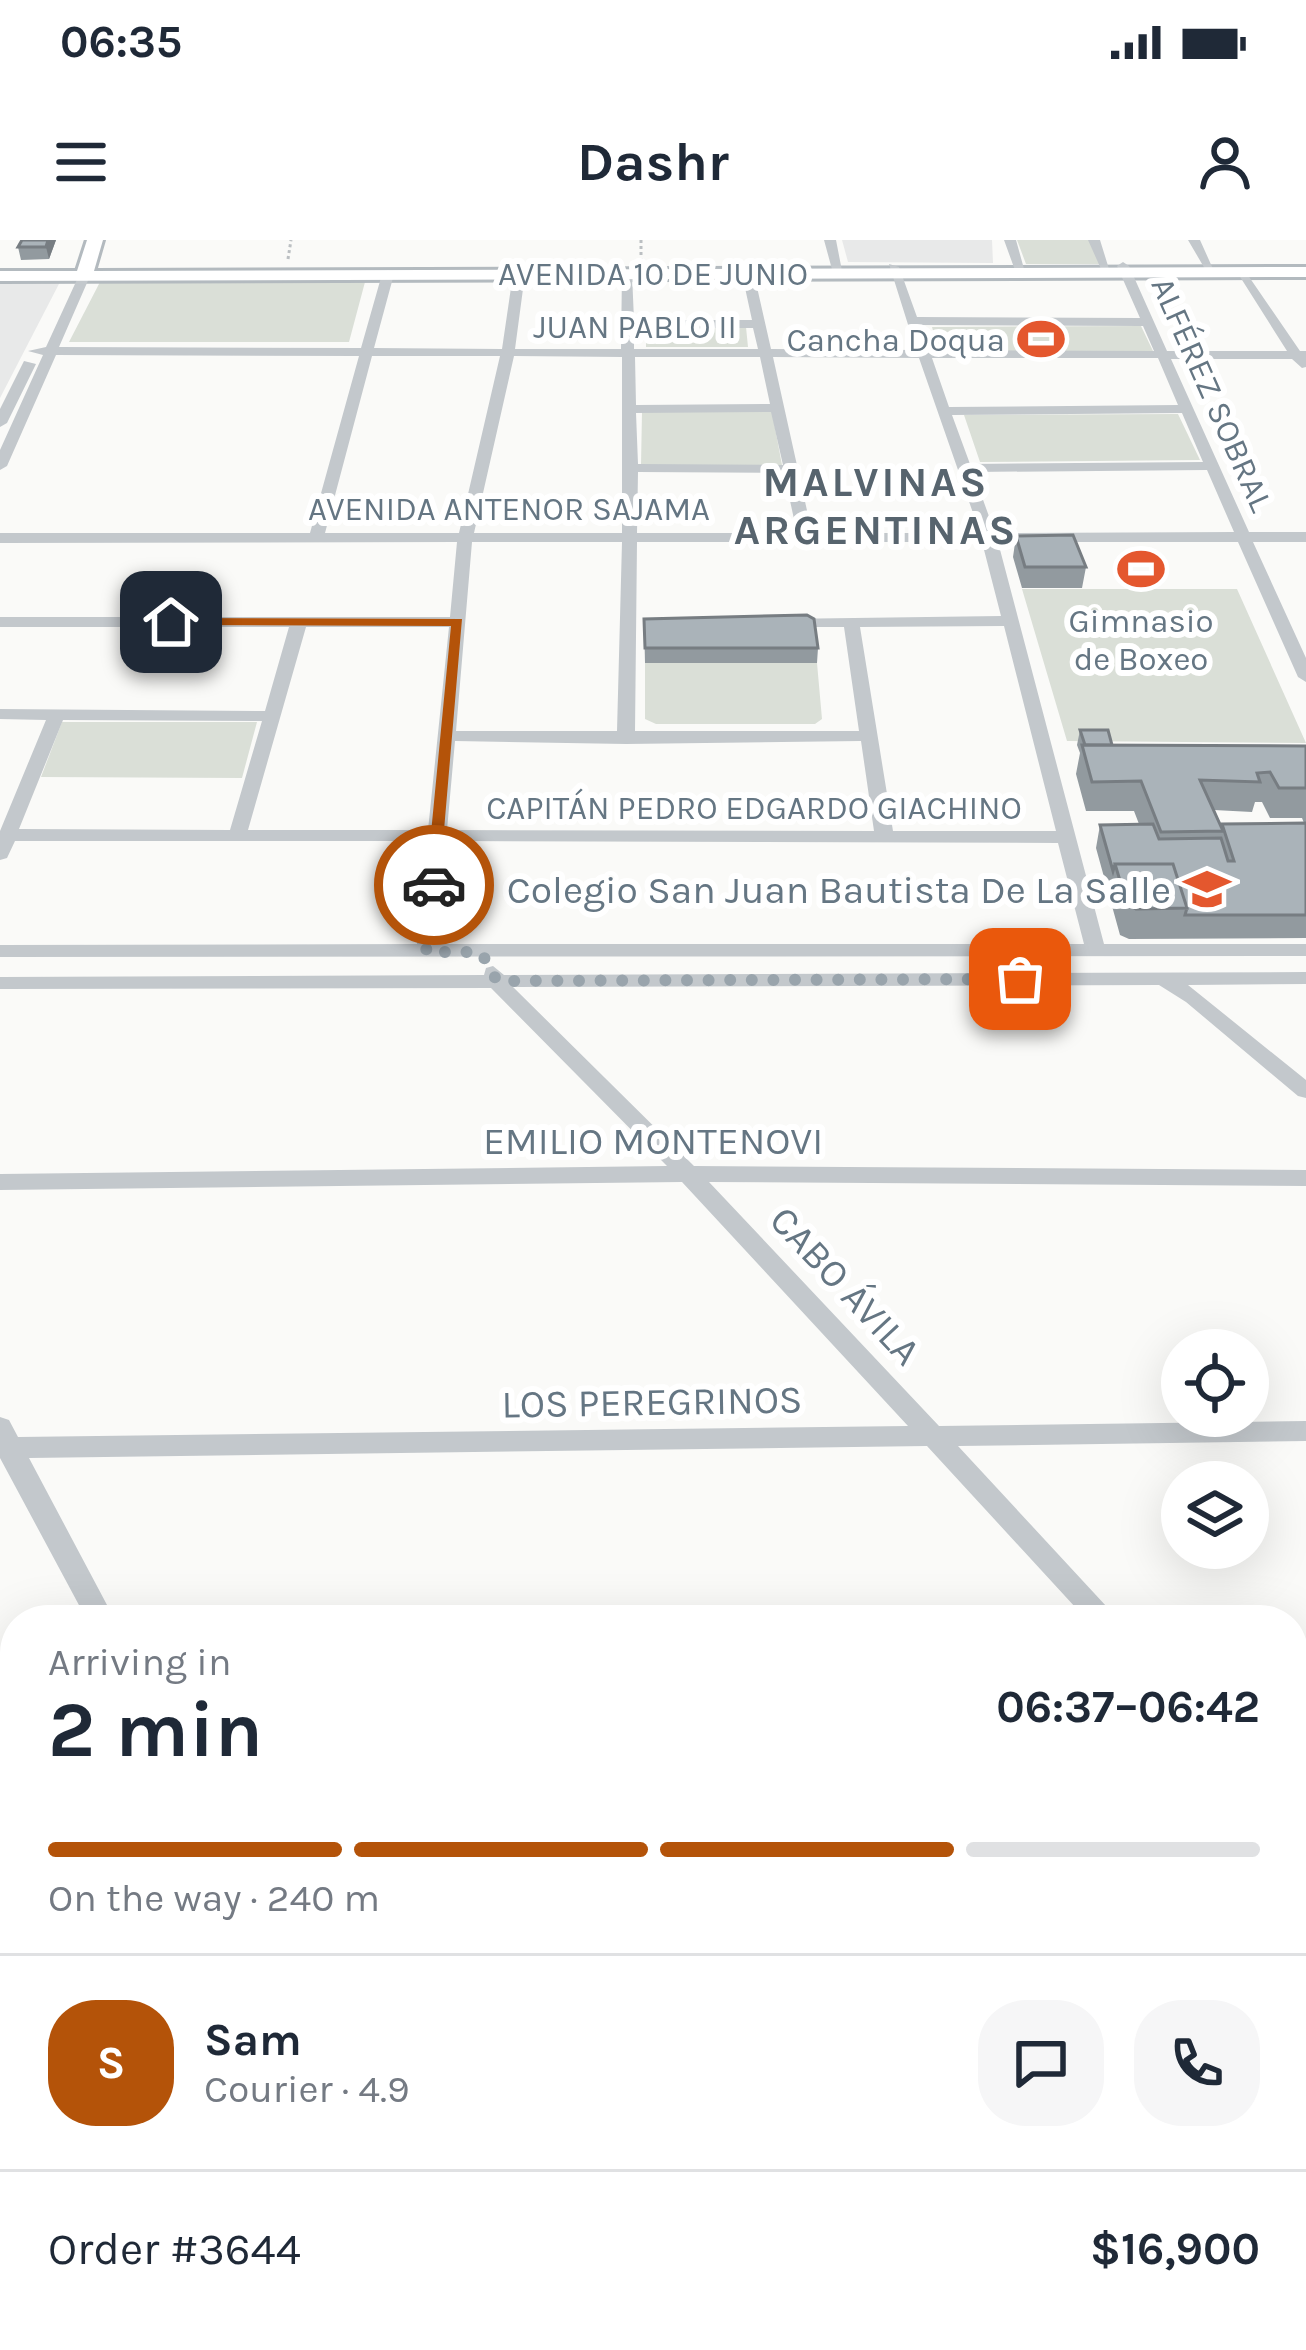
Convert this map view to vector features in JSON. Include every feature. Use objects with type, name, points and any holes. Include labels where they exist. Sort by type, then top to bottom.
[{"type":"street","points":[[0,422],[80,273],[83,240]]},
{"type":"street","points":[[0,466],[95,240]]},
{"type":"street","points":[[830,240],[838,270]]},
{"type":"street","points":[[1010,240],[1021,270]]},
{"type":"street","name":"ALFÉREZ SOBRAL","points":[[1094,240],[1118,268],[1148,322],[1306,677]]},
{"type":"street","points":[[1194,240],[1209,266]]},
{"type":"street","name":"AVENIDA 10 DE JUNIO","points":[[1118,268],[1306,269]]},
{"type":"street","name":"AVENIDA 10 DE JUNIO","points":[[80,273],[1306,269]]},
{"type":"street","name":"AVENIDA 10 DE JUNIO","points":[[0,273],[748,274],[838,270]]},
{"type":"street","points":[[894,270],[948,411],[989,538],[1096,952]]},
{"type":"street","points":[[1243,272],[1283,322],[1306,371]]},
{"type":"street","points":[[316,538],[388,274]]},
{"type":"street","points":[[426,952],[465,539],[508,352],[519,274]]},
{"type":"street","points":[[626,274],[631,410],[626,739]]},
{"type":"street","points":[[748,274],[806,539]]},
{"type":"street","points":[[914,321],[1148,322]]},
{"type":"street","points":[[628,324],[758,324]]},
{"type":"street","name":"JUAN PABLO II","points":[[35,351],[1301,355]]},
{"type":"street","points":[[631,410],[780,408]]},
{"type":"street","points":[[948,411],[1186,409]]},
{"type":"street","points":[[967,468],[1211,466]]},
{"type":"street","points":[[631,468],[792,469]]},
{"type":"street","name":"AVENIDA ANTENOR SAJAMA","points":[[0,538],[1306,538]]},
{"type":"street","points":[[1281,620],[1306,620]]},
{"type":"street","points":[[762,622],[1007,621]]},
{"type":"street","points":[[0,622],[458,622]]},
{"type":"street","points":[[238,834],[299,622]]},
{"type":"street","points":[[851,622],[884,834]]},
{"type":"street","points":[[627,623],[650,623]]},
{"type":"street","points":[[0,714],[270,716]]},
{"type":"street","points":[[4,844],[57,714]]},
{"type":"street","points":[[445,736],[868,736]]},
{"type":"street","name":"CAPITÁN PEDRO EDGARDO GIACHINO","points":[[4,844],[238,834],[1068,837]]},
{"type":"street","points":[[0,951],[1306,950]]},
{"type":"street","points":[[1144,951],[1146,968],[1192,997],[1306,1091]]},
{"type":"street","name":"CABO ÁVILA","points":[[481,952],[497,981],[688,1174],[1091,1605]]},
{"type":"street","points":[[0,983],[1306,978]]},
{"type":"street","name":"EMILIO MONTENOVI","points":[[0,1182],[688,1174],[1306,1178]]},
{"type":"street","name":"LOS PEREGRINOS","points":[[4,1441],[1306,1431]]},
{"type":"street","points":[[4,1441],[92,1605]]},
{"type":"shaded area","points":[[842,240],[992,240],[993,263],[848,262]]},
{"type":"shaded area","points":[[1017,240],[1089,240],[1100,264],[1026,264]]},
{"type":"shaded area","points":[[0,280],[61,280],[0,398]]},
{"type":"shaded area","points":[[100,282],[365,282],[349,342],[69,342]]},
{"type":"shaded area","points":[[1141,326],[1153,351],[939,352],[932,327]]},
{"type":"shaded area","points":[[746,327],[748,347],[646,347],[646,328]]},
{"type":"shaded area","points":[[642,412],[772,412],[782,465],[641,465]]},
{"type":"shaded area","points":[[1178,414],[1200,460],[980,462],[964,415]]},
{"type":"shaded area","points":[[1022,589],[1237,589],[1306,743],[1067,741]]},
{"type":"shaded area","points":[[645,663],[817,663],[822,719],[815,724],[656,724],[645,719]]},
{"type":"shaded area","points":[[62,722],[257,722],[242,778],[41,777]]},
{"type":"building","points":[[22,240],[48,240],[46,247],[18,247]]},
{"type":"building","points":[[1073,535],[1086,567],[1025,567],[1016,536]]},
{"type":"building","points":[[807,615],[814,619],[818,648],[645,648],[644,619]]},
{"type":"building","points":[[1080,730],[1108,730],[1112,745],[1085,745]]},
{"type":"building","points":[[1082,745],[1306,746],[1306,788],[1279,788],[1270,772],[1257,773],[1260,782],[1200,780],[1223,831],[1161,832],[1141,781],[1092,782]]},
{"type":"building","points":[[1306,823],[1306,915],[1185,915],[1173,864],[1115,864],[1113,871],[1100,825],[1153,824],[1159,839],[1221,838],[1228,861],[1234,861],[1222,824]]},
{"type":"building","points":[[1115,864],[1173,864],[1187,908],[1136,909],[1127,904]]},
{"type":"way so far","points":[[434,885],[426,952],[481,952],[497,981],[1020,979]]},
{"type":"place","name":"Cancha Doqua","points":[[1041,339]]},
{"type":"place","name":"Gimnasio de Boxeo","points":[[1141,569]]},
{"type":"place","name":"Colegio San Juan Bautista De La Salle","points":[[1207,889]]},
{"type":"district","name":"MALVINAS ARGENTINAS","points":[[876,505]]},
{"type":"route","points":[[171,622],[458,622],[434,885]]}]
